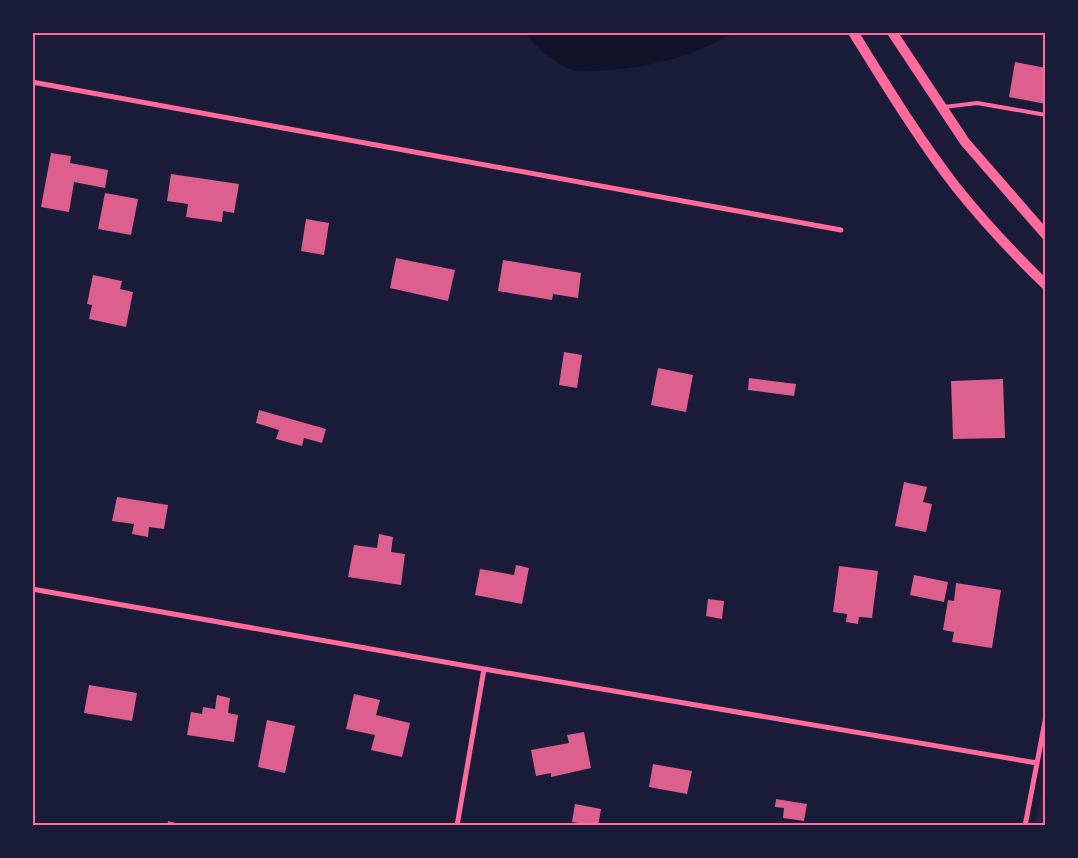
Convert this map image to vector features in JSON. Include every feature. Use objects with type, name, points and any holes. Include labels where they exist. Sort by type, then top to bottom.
[{"type":"main road","points":[[853,32],[910,123],[956,187],[1015,254],[1046,285]]},
{"type":"main road","points":[[892,32],[964,142],[1046,235]]},
{"type":"street","points":[[32,82],[841,230]]},
{"type":"street","points":[[32,589],[484,669],[1037,763]]},
{"type":"street","points":[[457,826],[484,669]]},
{"type":"street","points":[[1025,826],[1046,716]]},
{"type":"lane","points":[[941,108],[977,103],[1046,115]]},
{"type":"shaded area","points":[[526,33],[732,33],[688,54],[656,63],[596,71],[577,71],[563,66],[548,56]]},
{"type":"shaded area","points":[[1045,775],[1045,825],[1035,825]]},
{"type":"building","points":[[1015,62],[1046,68],[1046,104],[1009,97]]},
{"type":"building","points":[[51,153],[71,156],[70,163],[108,170],[105,188],[74,182],[69,212],[41,207]]},
{"type":"building","points":[[171,174],[239,184],[234,213],[223,211],[222,222],[186,217],[188,204],[167,201]]},
{"type":"building","points":[[105,193],[138,199],[131,235],[98,229]]},
{"type":"building","points":[[306,219],[329,223],[324,255],[301,251]]},
{"type":"building","points":[[396,258],[455,270],[448,301],[390,288]]},
{"type":"building","points":[[503,260],[581,273],[578,298],[553,294],[552,300],[498,291]]},
{"type":"building","points":[[93,275],[122,281],[120,289],[133,292],[126,327],[89,319],[92,305],[87,304]]},
{"type":"building","points":[[564,352],[582,355],[577,388],[559,385]]},
{"type":"building","points":[[658,368],[693,375],[686,412],[651,405]]},
{"type":"building","points":[[749,378],[796,384],[794,396],[748,390]]},
{"type":"building","points":[[1003,379],[1005,438],[953,439],[951,381]]},
{"type":"building","points":[[259,410],[326,429],[322,443],[304,438],[302,446],[276,439],[279,430],[256,423]]},
{"type":"building","points":[[904,482],[927,487],[923,502],[932,504],[926,532],[895,526]]},
{"type":"building","points":[[117,497],[168,505],[164,529],[149,527],[148,537],[132,534],[134,524],[112,521]]},
{"type":"building","points":[[379,534],[393,537],[391,552],[405,554],[401,585],[348,577],[354,545],[377,548]]},
{"type":"building","points":[[516,565],[529,568],[522,604],[475,595],[480,569],[514,575]]},
{"type":"building","points":[[839,566],[878,571],[872,618],[859,617],[858,624],[846,622],[847,614],[833,612]]},
{"type":"building","points":[[914,575],[948,582],[944,602],[910,595]]},
{"type":"building","points":[[956,583],[1001,590],[992,648],[952,642],[954,632],[943,630],[948,600],[954,601]]},
{"type":"building","points":[[708,599],[724,601],[722,619],[706,616]]},
{"type":"building","points":[[89,685],[137,693],[132,721],[84,713]]},
{"type":"building","points":[[354,694],[380,700],[376,715],[410,723],[402,757],[371,750],[375,735],[346,729]]},
{"type":"building","points":[[217,695],[230,698],[228,713],[238,715],[234,742],[187,735],[191,712],[202,714],[203,707],[215,709]]},
{"type":"building","points":[[267,720],[295,726],[285,773],[258,767]]},
{"type":"building","points":[[584,732],[591,768],[551,777],[551,773],[536,776],[531,750],[569,743],[567,735]]},
{"type":"building","points":[[653,764],[692,771],[687,794],[649,787]]},
{"type":"building","points":[[776,799],[807,804],[804,821],[783,818],[784,808],[775,807]]},
{"type":"building","points":[[575,804],[601,809],[598,826],[572,822]]},
{"type":"building","points":[[168,821],[183,825],[183,826],[167,826]]}]
